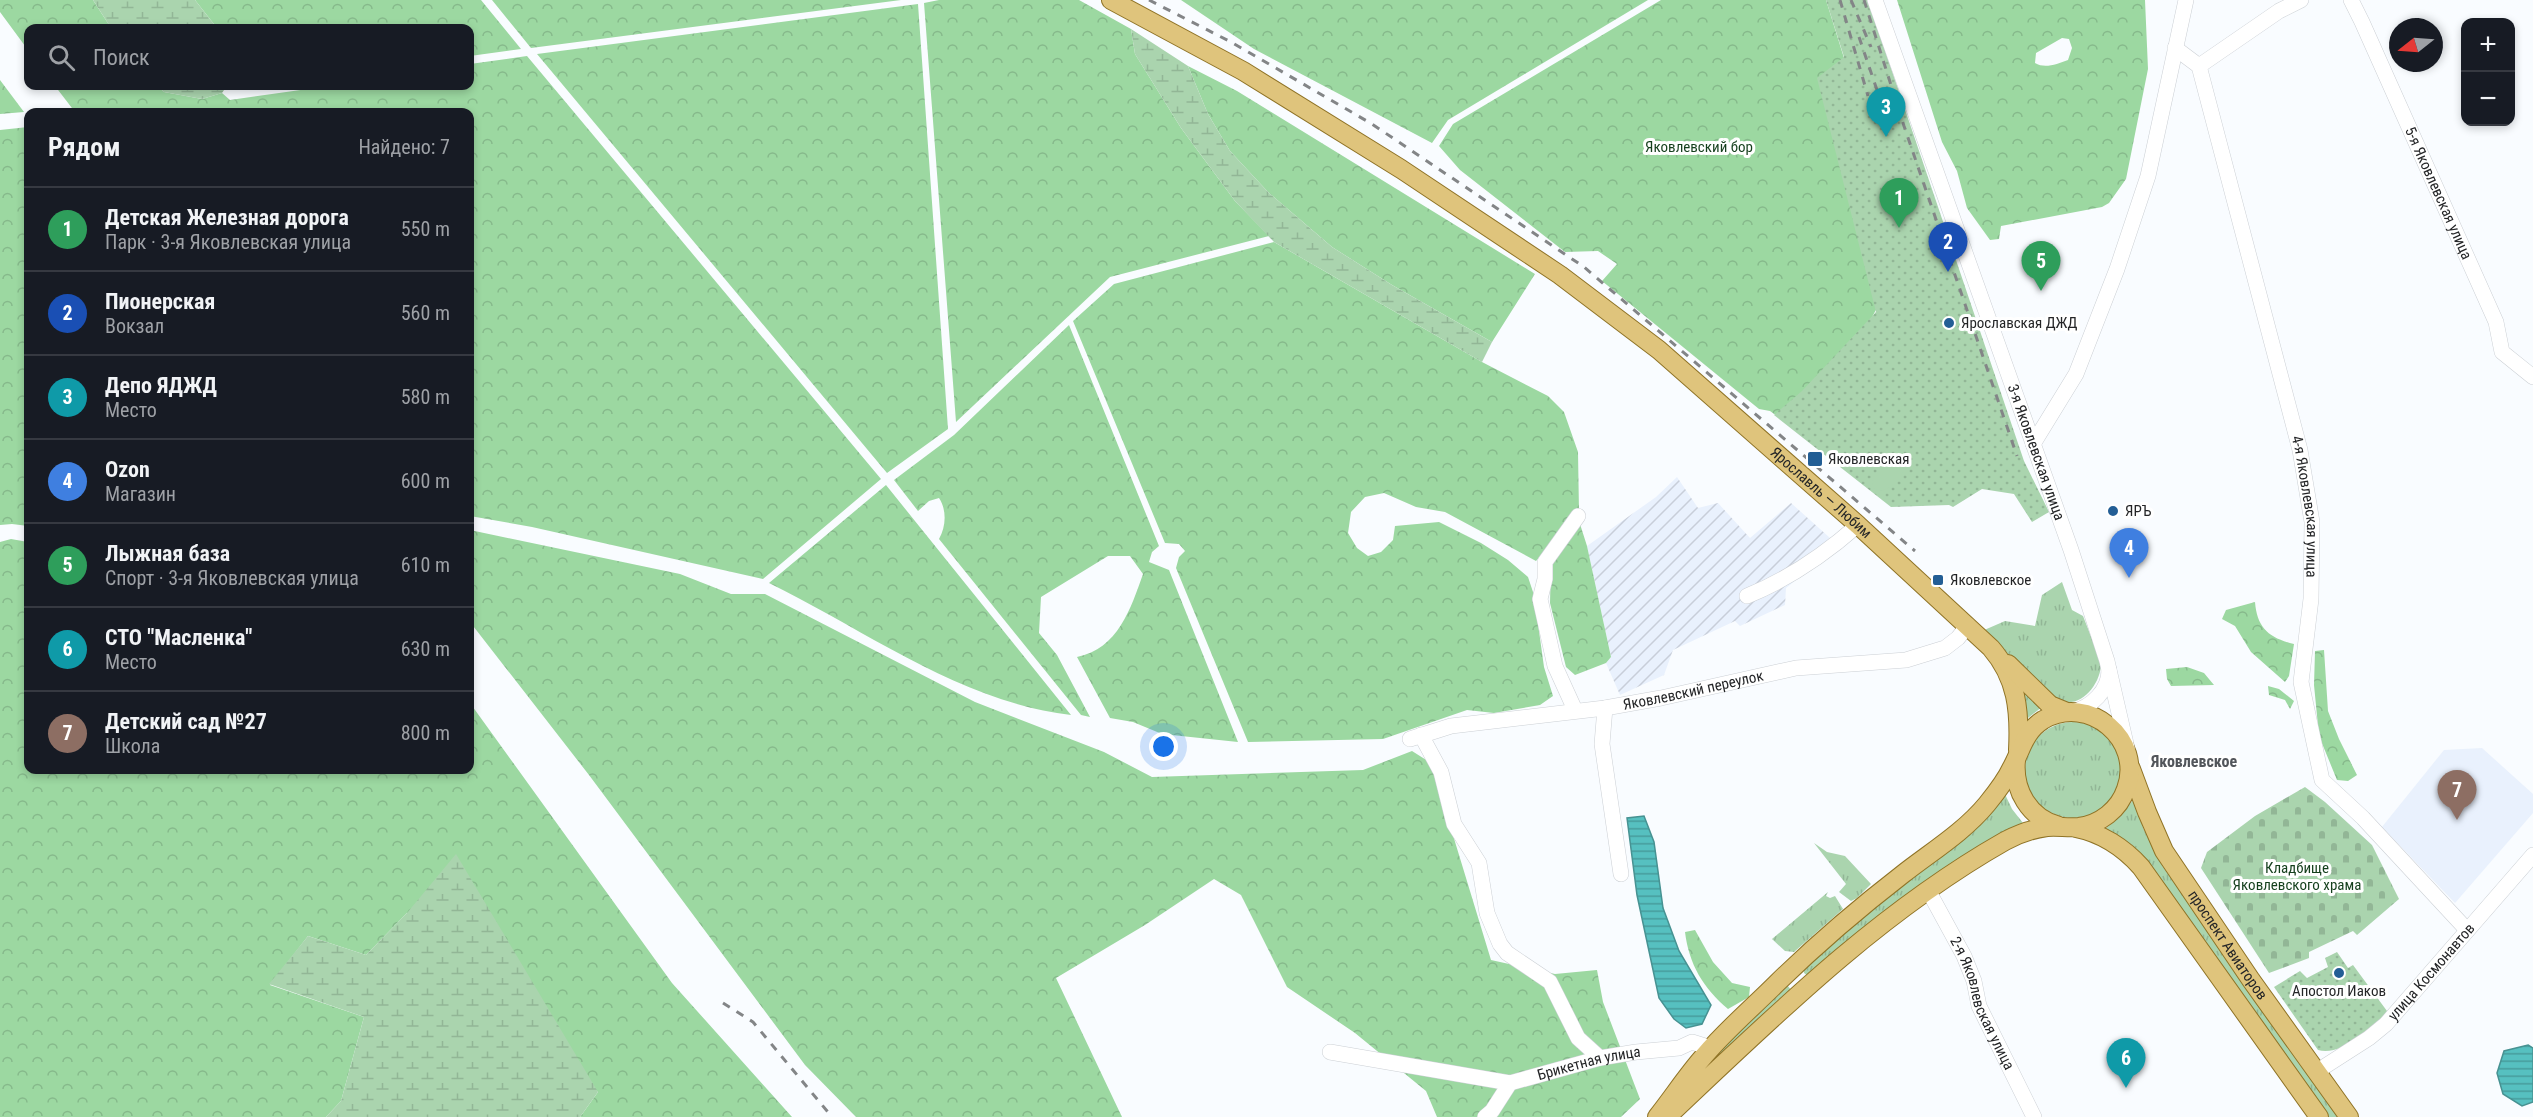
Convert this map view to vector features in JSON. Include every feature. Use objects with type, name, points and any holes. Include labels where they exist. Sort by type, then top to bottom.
[{"type":"main road","name":"Ярославль — Любим","points":[[1112,0],[1243,71],[1401,169],[1560,275],[1659,350],[1858,525],[1991,648],[2006,667],[2016,694],[2019,714],[2017,755]]},
{"type":"main road","points":[[1667,1117],[1820,976],[1871,932],[1928,890],[2016,836],[2038,828],[2067,827],[2097,822],[2114,810],[2128,784],[2129,757],[2118,734],[2103,721],[2087,714],[2070,712],[2050,705],[1991,648]]},
{"type":"main road","points":[[1657,1117],[1711,1048],[1820,943],[1881,891],[1976,816],[2000,787],[2033,728],[2050,717],[2070,712]]},
{"type":"main road","points":[[2017,755],[2016,780],[2024,801],[2038,816],[2067,827]]},
{"type":"main road","name":"проспект Авиаторов","points":[[2129,757],[2150,819],[2164,851],[2250,980],[2349,1117]]},
{"type":"main road","name":"проспект Авиаторов","points":[[2067,827],[2092,832],[2110,841],[2127,852],[2141,867],[2319,1117]]},
{"type":"street","name":"3-я Яковлевская улица","points":[[1875,0],[2033,444],[2107,661],[2129,757]]},
{"type":"street","points":[[2033,444],[2076,374],[2117,269],[2148,176],[2186,0]]},
{"type":"street","points":[[2175,48],[2199,66],[2279,11],[2301,0]]},
{"type":"street","name":"5-я Яковлевская улица","points":[[2351,0],[2496,322],[2502,352],[2533,377]]},
{"type":"street","name":"4-я Яковлевская улица","points":[[2199,66],[2300,450],[2312,522],[2311,599],[2301,682],[2322,780],[2363,818],[2467,930]]},
{"type":"street","points":[[1575,710],[1555,666],[1540,599],[1545,579],[1545,562],[1578,516]]},
{"type":"street","points":[[1747,596],[1794,574],[1833,547],[1858,525]]},
{"type":"street","name":"Яковлевский переулок","points":[[1600,1058],[1578,1038],[1550,982],[1507,953],[1500,944],[1487,913],[1479,863],[1454,824],[1441,772],[1415,737],[1451,726],[1605,708],[1661,698],[1796,668],[1906,660],[1946,648],[1968,625]]},
{"type":"street","name":"3-я Яковлевская улица","points":[[2070,712],[2092,702],[2105,687],[2109,677],[2107,661]]},
{"type":"street","points":[[1605,708],[1602,744],[1621,874]]},
{"type":"street","name":"улица Космонавтов","points":[[2316,1072],[2369,1038],[2386,1024],[2533,855]]},
{"type":"street","name":"2-я Яковлевская улица","points":[[1928,890],[1964,956],[1974,981],[1979,1006],[2034,1117]]},
{"type":"street","name":"Брикетная улица","points":[[1510,1083],[1600,1058],[1679,1048],[1692,1042],[1711,1048]]},
{"type":"street","points":[[1330,1052],[1510,1083],[1492,1111],[1485,1117]]},
{"type":"shaded area","points":[[1677,477],[1698,508],[1718,503],[1750,538],[1791,503],[1839,546],[1786,588],[1785,605],[1740,626],[1735,621],[1673,650],[1664,675],[1620,695],[1606,663],[1611,657],[1587,546],[1656,497]]},
{"type":"shaded area","points":[[2482,748],[2533,794],[2533,813],[2455,903],[2382,827],[2444,750]]},
{"type":"green space","points":[[0,0],[93,0],[108,24],[24,24],[24,45],[0,12]]},
{"type":"green space","points":[[93,0],[195,0],[214,24],[108,24]]},
{"type":"green space","points":[[195,0],[481,0],[521,49],[474,55],[474,24],[214,24]]},
{"type":"green space","points":[[492,0],[901,0],[531,48]]},
{"type":"green space","points":[[939,0],[1079,0],[1131,29],[1135,54],[1181,128],[1235,201],[1269,236],[1110,277],[956,422],[924,3]]},
{"type":"green space","points":[[1181,0],[1648,0],[1448,120],[1432,143],[1254,49]]},
{"type":"green space","name":"Яковлевский бор","points":[[1661,0],[1826,0],[1844,58],[1877,308],[1871,319],[1831,455],[1770,411],[1759,409],[1602,281],[1617,264],[1598,251],[1565,252],[1460,170],[1439,146],[1453,124]]},
{"type":"green space","points":[[1826,0],[1868,0],[2024,461],[2049,512],[2032,522],[2014,494],[1982,489],[1953,507],[1949,505],[1891,507],[1774,415],[1802,391],[1876,312],[1817,78],[1844,57]]},
{"type":"green space","points":[[1897,0],[2145,0],[2148,69],[2126,179],[2109,203],[2102,207],[2001,226],[1999,239],[1990,240],[1967,208],[1957,171],[1942,142]],"holes":[[[2062,38],[2069,39],[2072,48],[2068,60],[2047,66],[2035,63],[2036,53]]]},
{"type":"green space","points":[[918,4],[948,429],[887,473],[537,54]]},
{"type":"green space","points":[[1131,29],[1188,66],[1208,114],[1230,151],[1268,192],[1332,247],[1392,285],[1492,342],[1482,362],[1274,242],[1235,201],[1181,128],[1135,54]]},
{"type":"green space","points":[[527,56],[881,479],[763,579],[532,527],[474,517],[474,108],[72,108],[58,90],[162,90],[202,99],[222,93],[230,100],[301,90],[474,90],[474,63]]},
{"type":"green space","points":[[1188,66],[1237,91],[1535,274],[1492,342],[1392,285],[1332,247],[1268,192],[1230,151],[1208,114]]},
{"type":"green space","points":[[0,80],[24,112],[0,114]]},
{"type":"green space","points":[[162,90],[224,90],[222,93],[202,99]]},
{"type":"green space","points":[[24,127],[24,526],[0,525],[0,130]]},
{"type":"green space","points":[[1274,242],[1482,362],[1548,396],[1564,412],[1578,452],[1579,511],[1536,561],[1445,512],[1416,507],[1384,493],[1365,497],[1351,512],[1348,533],[1357,548],[1368,556],[1381,552],[1393,540],[1395,526],[1439,522],[1481,543],[1508,560],[1528,577],[1534,595],[1544,667],[1553,696],[1540,705],[1494,713],[1467,710],[1383,739],[1248,742],[1176,568],[1179,557],[1185,551],[1179,544],[1165,543],[1073,321],[1114,284]]},
{"type":"green space","points":[[1069,325],[1159,546],[1152,552],[1149,562],[1169,570],[1238,742],[1162,734],[1133,722],[1110,718],[1077,657],[1091,653],[1103,645],[1113,636],[1128,613],[1143,574],[1130,556],[1108,556],[1041,597],[1039,633],[1057,655],[1090,717],[1081,715],[939,539],[945,518],[939,498],[929,501],[918,511],[894,480],[954,435]]},
{"type":"green space","points":[[1902,452],[1909,456],[1908,467],[1894,483],[1884,490],[1875,489],[1872,485],[1876,473],[1886,462]]},
{"type":"green space","points":[[886,485],[1071,715],[1030,708],[991,696],[953,680],[769,583]]},
{"type":"green space","points":[[1580,524],[1587,546],[1611,657],[1606,663],[1575,675],[1566,667],[1550,603],[1551,562]]},
{"type":"green space","points":[[474,531],[680,574],[731,594],[765,594],[975,702],[1104,752],[1152,777],[1363,770],[1412,751],[1431,763],[1491,960],[1555,974],[1597,970],[1603,1002],[1640,1099],[1621,1117],[1437,1117],[1426,1091],[1355,1033],[1287,987],[1241,895],[1214,879],[1145,925],[1056,978],[1122,1117],[856,1117],[805,1065],[589,775],[474,627]]},
{"type":"green space","points":[[11,539],[24,541],[24,774],[474,774],[474,709],[672,983],[792,1117],[580,1117],[598,1092],[407,913],[366,955],[308,936],[270,985],[364,1017],[341,1101],[326,1117],[0,1117],[0,542]]},
{"type":"green space","points":[[2062,582],[2072,610],[2083,616],[2101,662],[2099,676],[2091,690],[2085,696],[2071,702],[2061,702],[2050,696],[1982,631],[2005,621],[2035,626],[2042,595]]},
{"type":"green space","points":[[2255,602],[2258,619],[2266,630],[2278,639],[2294,644],[2289,676],[2285,682],[2251,652],[2235,626],[2222,619],[2226,610]]},
{"type":"green space","points":[[2324,650],[2328,711],[2357,775],[2348,781],[2337,780],[2319,736],[2314,685],[2315,651]]},
{"type":"green space","points":[[2187,667],[2204,673],[2214,685],[2171,686],[2167,679],[2166,669]]},
{"type":"green space","points":[[2019,685],[2042,707],[2024,721]]},
{"type":"green space","points":[[2268,686],[2279,689],[2294,701],[2290,709],[2285,700],[2269,695]]},
{"type":"green space","points":[[2073,722],[2092,725],[2107,736],[2118,751],[2121,770],[2118,789],[2107,804],[2092,815],[2073,818],[2054,815],[2039,804],[2028,789],[2025,770],[2028,751],[2039,736],[2054,725]]},
{"type":"green space","name":"Кладбище Яковлевского храма","points":[[2305,787],[2372,845],[2399,899],[2357,935],[2353,931],[2309,952],[2309,958],[2269,973],[2201,868],[2207,852],[2255,816]]},
{"type":"green space","points":[[2004,792],[2012,809],[2023,823],[2004,832],[1808,976],[1804,973],[1803,968]]},
{"type":"green space","points":[[2133,800],[2144,830],[2163,867],[2339,1117],[2328,1117],[2148,861],[2132,845],[2105,829],[2121,816]]},
{"type":"green space","points":[[1814,843],[1827,852],[1845,856],[1871,884],[1851,901],[1839,892],[1846,884]]},
{"type":"green space","points":[[456,854],[598,1092],[580,1117],[326,1117],[341,1101],[364,1017],[269,984],[308,936],[366,955],[407,913]]},
{"type":"green space","points":[[1828,892],[1826,896],[1830,898],[1835,896],[1843,909],[1794,952],[1785,951],[1772,939]]},
{"type":"green space","points":[[1695,930],[1713,962],[1732,983],[1750,987],[1749,997],[1728,1009],[1711,993],[1694,965],[1687,944],[1685,932]]},
{"type":"green space","points":[[2337,952],[2348,968],[2353,965],[2387,1011],[2387,1018],[2346,1046],[2327,1051],[2318,1050],[2274,987],[2300,971],[2307,978],[2328,967],[2325,958]]},
{"type":"green space","points":[[1787,985],[1792,991],[1700,1078],[1709,1058]]},
{"type":"water","points":[[1644,816],[1654,842],[1663,908],[1679,951],[1711,1005],[1702,1024],[1686,1028],[1674,1019],[1659,998],[1637,895],[1627,818]]},
{"type":"water","points":[[2528,1045],[2533,1048],[2533,1102],[2522,1106],[2503,1094],[2497,1073],[2504,1051]]},
{"type":"railway","points":[[1149,0],[1231,42],[1372,124],[1584,267],[1915,551]]},
{"type":"railway","points":[[1840,0],[1868,96]]},
{"type":"railway","points":[[1851,0],[1871,47]]},
{"type":"railway","points":[[1864,0],[1904,126],[2017,456]]},
{"type":"railway","points":[[1859,37],[1878,93]]},
{"type":"railway","points":[[723,1003],[753,1022],[832,1117]]},
{"type":"place","name":"Депо ЯДЖД","points":[[1886,137]]},
{"type":"place","name":"Детская Железная дорога","points":[[1899,228]]},
{"type":"place","name":"Пионерская","points":[[1948,272]]},
{"type":"place","name":"Лыжная база","points":[[2041,291]]},
{"type":"place","name":"Ярославская ДЖД","points":[[1949,323]]},
{"type":"place","name":"Яковлевская","points":[[1815,459]]},
{"type":"place","name":"ЯРЪ","points":[[2113,511]]},
{"type":"place","name":"Ozon","points":[[2129,578]]},
{"type":"place","name":"Яковлевское","points":[[1938,580]]},
{"type":"place","name":"Детский сад №27","points":[[2457,820]]},
{"type":"place","name":"Апостол Иаков","points":[[2339,973]]},
{"type":"place","name":"СТО \"Масленка\"","points":[[2126,1088]]},
{"type":"district","name":"Яковлевское","points":[[2194,761]]}]
